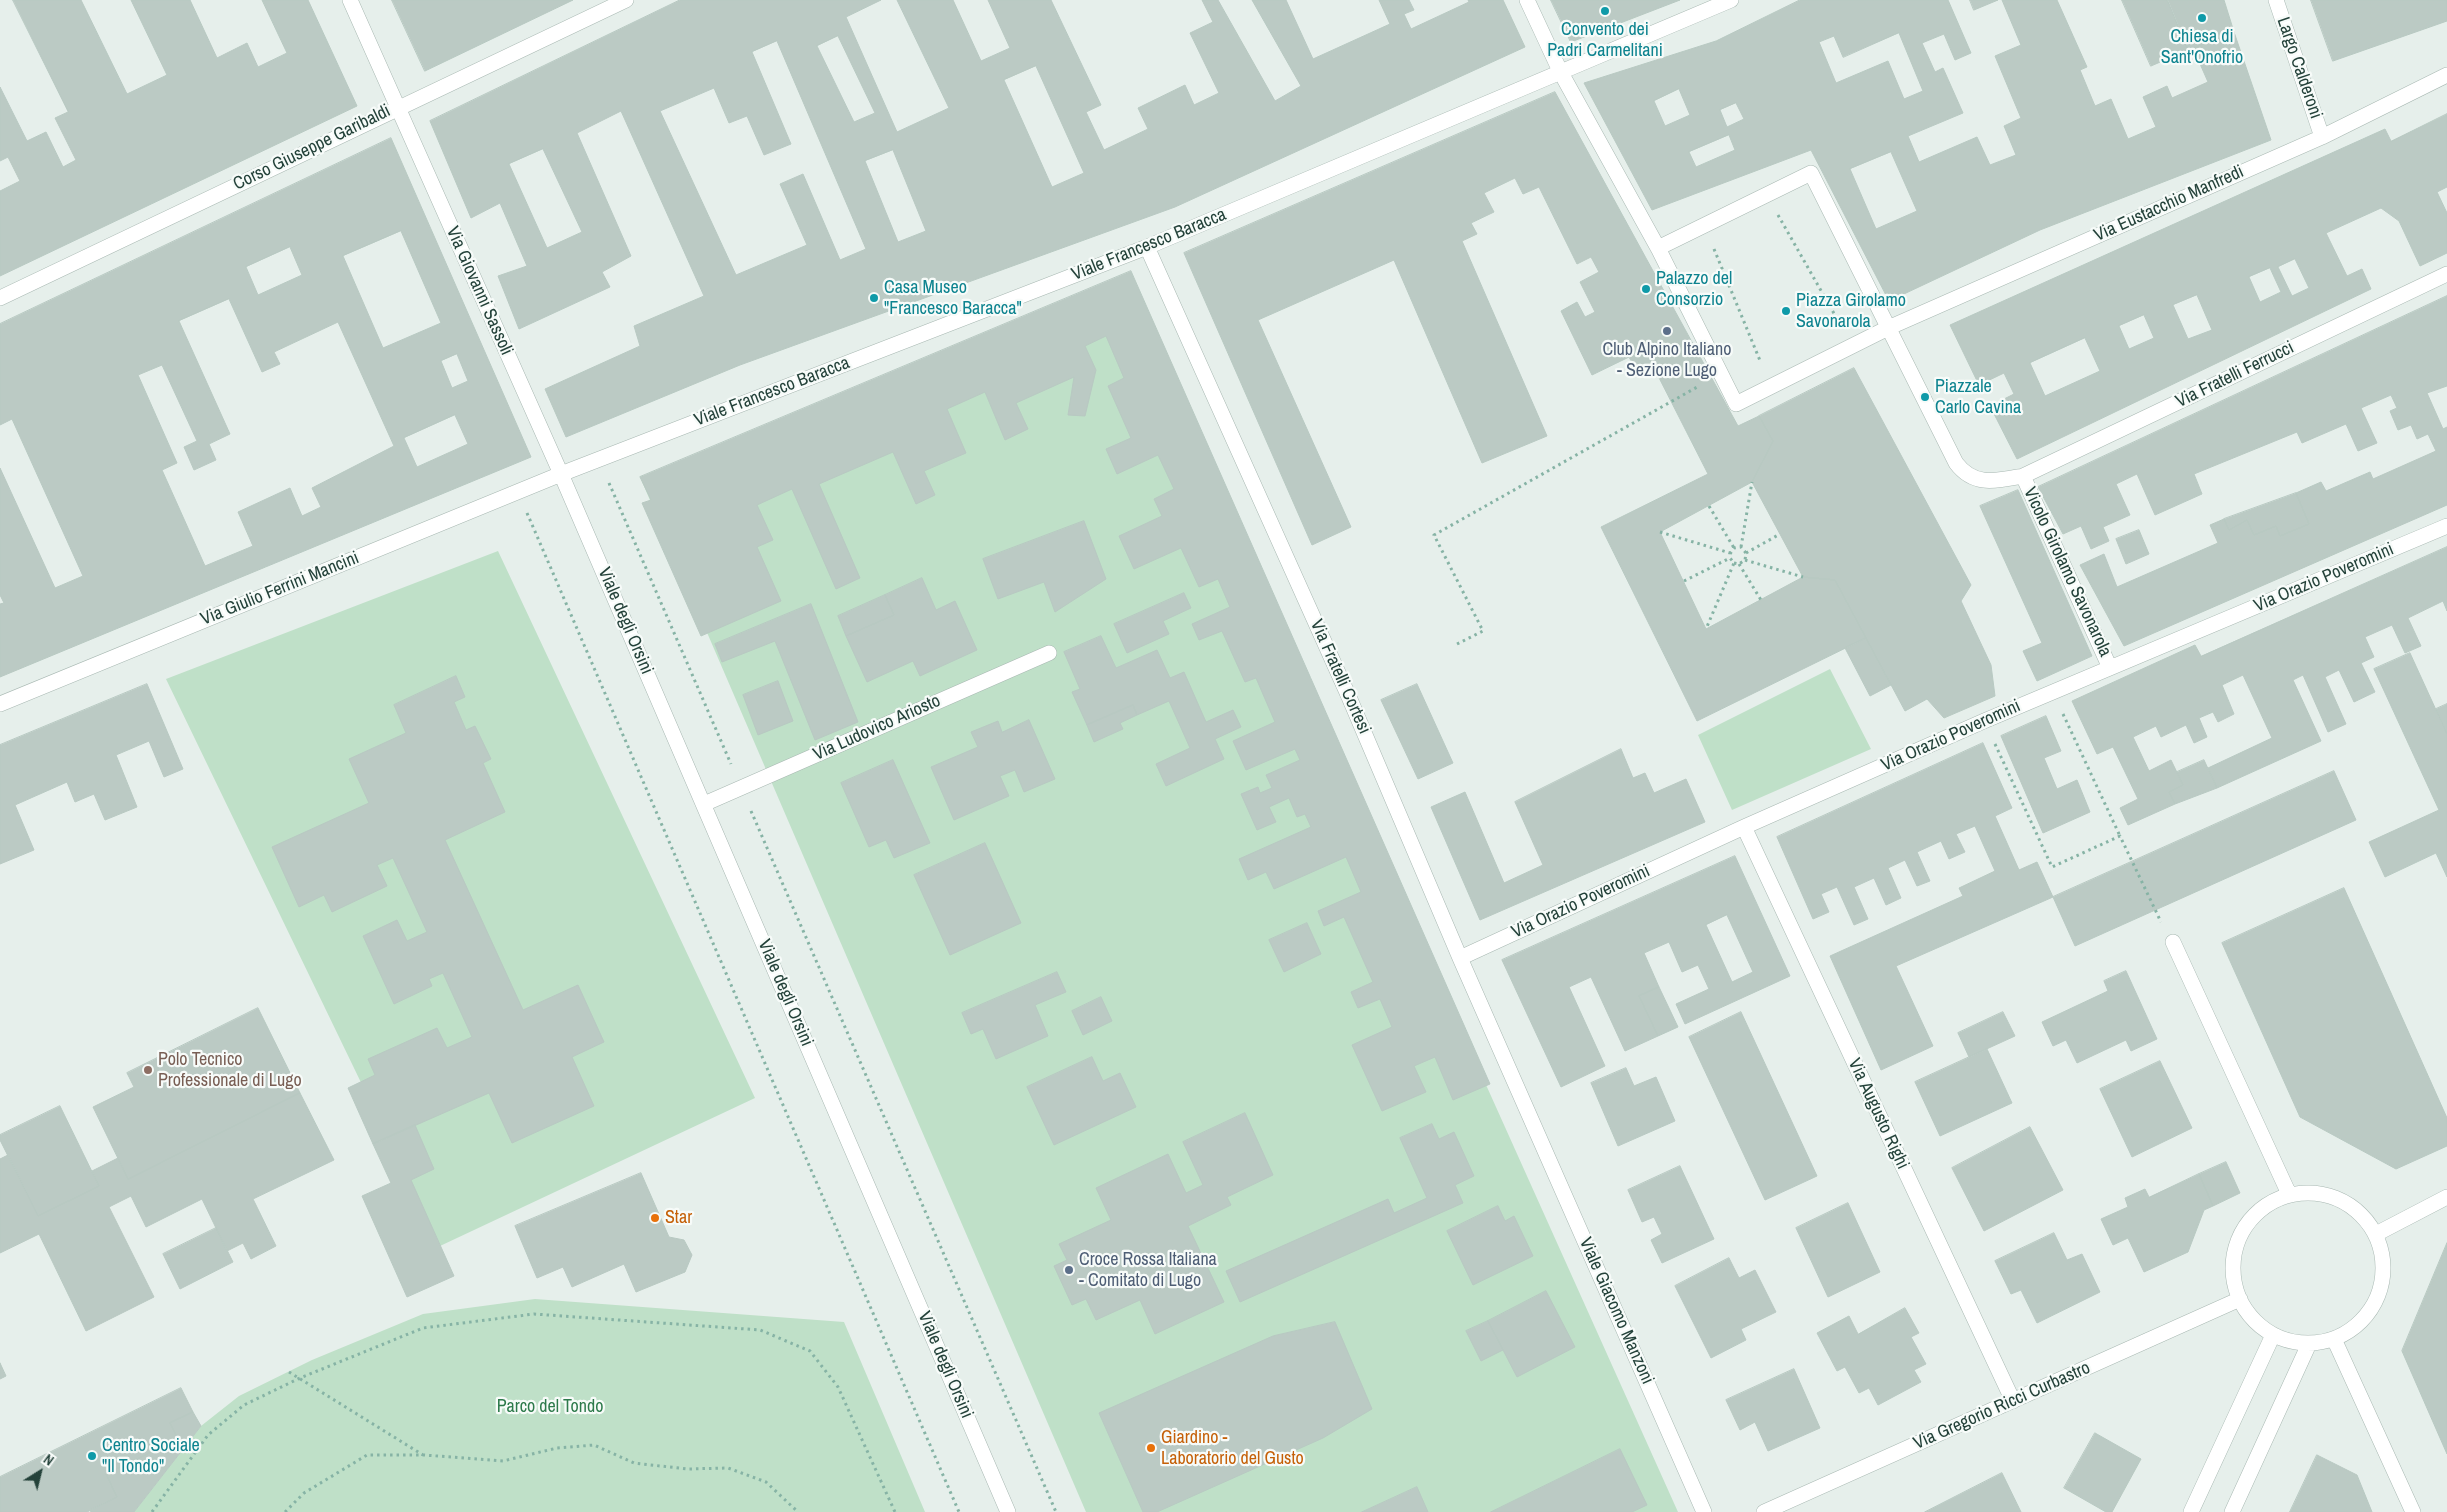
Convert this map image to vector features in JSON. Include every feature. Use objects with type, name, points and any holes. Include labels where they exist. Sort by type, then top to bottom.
[{"type":"street","name":"Via Giovanni Sassoli","points":[[350,0],[561,474]]},
{"type":"street","name":"Corso Giuseppe Garibaldi","points":[[0,298],[626,0]]},
{"type":"street","points":[[1527,0],[1560,71],[1658,248],[1736,404],[1888,328]]},
{"type":"street","name":"Viale Francesco Baracca","points":[[561,474],[1147,247],[1731,0]]},
{"type":"street","name":"Largo Calderoni","points":[[2276,0],[2322,137]]},
{"type":"street","name":"Via Eustacchio Manfredi","points":[[1888,328],[2322,137],[2447,75]]},
{"type":"street","points":[[1658,248],[1810,173],[1956,463],[1964,474],[1975,479],[1999,480],[2023,476]]},
{"type":"street","name":"Via Fratelli Cortesi","points":[[1147,247],[1349,697],[1460,958],[1527,1109]]},
{"type":"street","name":"Via Fratelli Ferrucci","points":[[2023,476],[2447,274]]},
{"type":"street","name":"Via Giulio Ferrini Mancini","points":[[0,704],[561,474]]},
{"type":"street","name":"Viale degli Orsini","points":[[561,474],[1008,1512]]},
{"type":"street","name":"Vicolo Girolamo Savonarola","points":[[2023,476],[2110,668]]},
{"type":"street","name":"Via Orazio Poveromini","points":[[1460,958],[1744,827],[1984,720],[2447,526]]},
{"type":"street","name":"Via Ludovico Ariosto","points":[[704,804],[1049,653]]},
{"type":"street","name":"Via Augusto Righi","points":[[1744,827],[2013,1401]]},
{"type":"street","points":[[2173,942],[2289,1194]]},
{"type":"street","name":"Viale Giacomo Manzoni","points":[[1527,1109],[1704,1512]]},
{"type":"street","points":[[2314,1192],[2339,1199],[2360,1213],[2376,1234],[2383,1258],[2382,1284],[2373,1308],[2356,1327],[2334,1339],[2309,1344],[2273,1335],[2254,1320],[2240,1299],[2233,1279],[2233,1256],[2240,1235],[2252,1217],[2268,1202],[2289,1194],[2314,1192]]},
{"type":"street","points":[[2376,1234],[2447,1197]]},
{"type":"street","name":"Via Gregorio Ricci Curbastro","points":[[1764,1512],[2240,1299]]},
{"type":"street","points":[[2191,1512],[2273,1335]]},
{"type":"street","points":[[2334,1339],[2413,1512]]},
{"type":"street","points":[[2232,1512],[2309,1344]]},
{"type":"path","points":[[1766,194],[1838,325],[1845,322],[1860,342]]},
{"type":"path","points":[[1704,225],[1763,368]]},
{"type":"path","points":[[1457,644],[1483,631],[1434,535],[1721,374]]},
{"type":"path","points":[[599,459],[1056,1512]]},
{"type":"path","points":[[1741,547],[1734,548],[1730,553],[1730,558],[1734,563],[1739,564],[1745,560],[1746,553],[1741,547],[1752,482]]},
{"type":"path","points":[[518,492],[959,1512]]},
{"type":"path","points":[[1709,506],[1734,548]]},
{"type":"path","points":[[1660,532],[1730,553]]},
{"type":"path","points":[[1746,553],[1780,534]]},
{"type":"path","points":[[1684,581],[1730,558]]},
{"type":"path","points":[[1745,560],[1803,577]]},
{"type":"path","points":[[1706,629],[1734,563]]},
{"type":"path","points":[[1739,564],[1761,600]]},
{"type":"path","points":[[2052,692],[2160,921]]},
{"type":"path","points":[[1984,720],[2052,867],[2120,836]]},
{"type":"path","points":[[152,1512],[208,1435],[244,1405],[300,1378],[423,1328],[534,1314],[760,1330],[810,1351],[838,1386],[895,1512]]},
{"type":"path","points":[[290,1372],[424,1455]]},
{"type":"path","points":[[285,1512],[304,1493],[367,1455],[424,1455],[503,1461],[557,1448],[594,1445],[634,1463],[687,1469],[728,1468],[766,1482],[798,1512]]},
{"type":"green space","points":[[1127,286],[1678,1512],[1086,1512],[640,477]]},
{"type":"green space","points":[[498,551],[755,1098],[440,1246],[166,679]]},
{"type":"green space","points":[[1830,669],[1871,749],[1732,810],[1698,735]]},
{"type":"green space","name":"Parco del Tondo","points":[[535,1299],[844,1322],[925,1512],[134,1512],[201,1426],[239,1396],[312,1360],[423,1314]]},
{"type":"building","points":[[13,0],[81,0],[127,94],[167,75],[131,0],[190,0],[217,58],[247,43],[258,67],[287,53],[262,0],[308,0],[357,106],[0,276],[0,191],[20,181],[8,157],[0,161],[0,87],[27,141],[46,132],[63,167],[76,160],[55,118],[68,112]]},
{"type":"building","points":[[392,0],[573,0],[425,71]]},
{"type":"building","points":[[680,0],[881,0],[846,17],[897,132],[949,108],[897,0],[953,0],[981,61],[1010,48],[988,0],[1051,0],[1101,105],[1086,112],[1104,150],[1148,129],[1138,108],[1185,85],[1194,105],[1219,93],[1190,33],[1213,22],[1202,0],[1218,0],[1275,101],[1301,86],[1252,0],[1286,0],[1313,59],[1390,24],[1379,0],[1409,0],[1414,10],[1404,14],[1411,29],[1469,2],[1468,0],[1503,0],[1525,47],[1175,207],[740,365],[566,437],[545,389],[640,346],[634,326],[704,296],[621,111],[577,133],[631,256],[602,272],[610,287],[519,329],[498,276],[527,266],[500,203],[471,218],[430,121]],"holes":[[[838,36],[875,113],[854,122],[817,46]],[[777,41],[866,249],[840,260],[803,174],[780,184],[807,245],[736,275],[660,111],[714,88],[729,123],[747,116],[764,155],[791,144],[752,52]],[[1036,66],[1084,173],[1052,187],[1004,80]],[[543,149],[582,232],[547,248],[509,164]],[[893,150],[926,231],[898,242],[865,161]]]},
{"type":"building","name":"Convento dei Padri Carmelitani","points":[[1551,0],[1680,0],[1571,42]]},
{"type":"building","points":[[1800,0],[1948,0],[1971,53],[1955,60],[1944,34],[1922,43],[1935,72],[1943,68],[1963,113],[1908,136],[1919,162],[1977,137],[1990,165],[2016,155],[2004,126],[2021,118],[1995,56],[2021,45],[2002,0],[2057,0],[2087,67],[2080,70],[2095,106],[2111,99],[2128,139],[2156,127],[2143,97],[2167,86],[2172,98],[2208,82],[2193,48],[2234,32],[2271,140],[2040,230],[1889,301],[1811,150],[1652,210],[1584,83],[1716,41]],"holes":[[[1899,33],[1923,91],[1904,99],[1888,61],[1836,83],[1819,42],[1834,36],[1843,57]],[[1679,89],[1690,115],[1665,126],[1654,101]],[[1736,103],[1744,119],[1727,127],[1720,110]],[[1729,135],[1735,150],[1696,167],[1689,152]],[[1891,152],[1917,211],[1876,229],[1850,169]]]},
{"type":"building","points":[[1970,0],[1998,0],[1974,10]]},
{"type":"building","points":[[2122,0],[2167,0],[2188,50],[2151,66]]},
{"type":"building","name":"Chiesa di Sant'Onofrio","points":[[2168,0],[2224,0],[2234,32],[2188,50]]},
{"type":"building","points":[[2311,0],[2447,0],[2447,21],[2333,61]]},
{"type":"building","points":[[1555,92],[1738,426],[1759,416],[1773,441],[1752,482],[1660,532],[1706,629],[1803,577],[1835,580],[1866,638],[1697,721],[1601,527],[1708,474],[1652,364],[1637,372],[1629,357],[1592,375],[1561,311],[1577,302],[1585,317],[1595,312],[1580,282],[1599,272],[1591,257],[1577,264],[1539,187],[1523,194],[1515,178],[1484,193],[1494,212],[1471,223],[1477,234],[1462,241],[1547,436],[1482,463],[1394,260],[1258,320],[1351,527],[1312,545],[1184,253]]},
{"type":"building","points":[[2447,114],[2447,187],[2437,192],[2447,213],[2447,253],[2420,266],[2399,221],[2381,208],[2326,233],[2347,276],[2362,269],[2371,289],[2017,459],[1990,406],[2014,394],[2004,373],[1979,385],[1950,325],[2385,129],[2391,141]],"holes":[[[2295,259],[2309,288],[2292,296],[2278,267]],[[2270,268],[2281,292],[2260,302],[2249,277]],[[2197,295],[2212,330],[2188,339],[2173,305]],[[2144,315],[2154,338],[2129,349],[2119,326]],[[2085,338],[2100,371],[2045,396],[2030,363]]]},
{"type":"building","points":[[391,138],[531,457],[0,677],[0,604],[4,603],[0,595],[0,468],[55,588],[83,576],[12,419],[0,425],[0,324]],"holes":[[[401,231],[441,323],[383,348],[343,256]],[[290,247],[302,275],[258,295],[246,267]],[[229,299],[262,372],[280,364],[274,352],[338,322],[394,446],[312,488],[321,507],[302,516],[290,488],[238,512],[253,546],[205,566],[162,470],[177,463],[138,375],[162,365],[197,441],[184,447],[194,470],[216,460],[209,444],[230,434],[179,321]],[[457,354],[468,381],[452,388],[441,361]],[[455,415],[468,444],[417,467],[404,438]]]},
{"type":"building","points":[[1131,271],[1490,1084],[1453,1100],[1435,1057],[1414,1066],[1426,1092],[1382,1111],[1352,1045],[1392,1027],[1380,999],[1358,1008],[1351,992],[1373,982],[1344,917],[1324,926],[1318,911],[1361,892],[1346,857],[1274,889],[1266,872],[1248,880],[1239,859],[1311,827],[1305,814],[1297,817],[1289,798],[1269,807],[1276,822],[1257,830],[1241,794],[1258,787],[1260,793],[1272,788],[1266,775],[1300,760],[1295,749],[1246,770],[1233,741],[1275,722],[1256,678],[1245,682],[1222,631],[1199,640],[1192,624],[1230,607],[1218,579],[1199,587],[1181,548],[1134,569],[1119,536],[1162,516],[1154,499],[1174,489],[1158,455],[1117,474],[1106,449],[1131,438],[1108,386],[1124,378],[1106,336],[1085,346],[1096,370],[1085,416],[1068,415],[1074,377],[1016,403],[1028,429],[1005,440],[985,392],[947,409],[966,453],[924,471],[935,495],[916,504],[893,452],[819,484],[860,578],[836,589],[792,489],[757,505],[773,540],[757,547],[781,601],[701,636],[642,503],[651,500],[640,477]]},
{"type":"building","points":[[2447,296],[2447,386],[2427,393],[2443,429],[2447,427],[2447,505],[2124,646],[2080,565],[2104,554],[2117,587],[2218,543],[2210,525],[2224,519],[2229,530],[2247,520],[2254,535],[2276,526],[2280,536],[2309,524],[2296,493],[2321,482],[2326,491],[2370,472],[2373,479],[2436,451],[2428,434],[2417,439],[2411,425],[2398,430],[2390,411],[2397,408],[2391,395],[2361,408],[2377,443],[2358,451],[2346,424],[2302,443],[2297,432],[2194,474],[2202,494],[2155,515],[2137,474],[2116,484],[2130,515],[2103,527],[2109,541],[2091,549],[2081,526],[2063,534],[2038,487]]},
{"type":"building","points":[[1854,368],[1971,585],[1961,601],[1991,665],[1995,696],[1944,718],[1927,699],[1905,711],[1835,580],[1803,577],[1752,482],[1773,441],[1759,416]]},
{"type":"building","points":[[2018,490],[2092,656],[2037,681],[2023,651],[2042,643],[1980,506]]},
{"type":"building","points":[[2296,493],[2309,524],[2280,536],[2276,526],[2254,535],[2247,520],[2229,530],[2224,519]]},
{"type":"building","points":[[1084,521],[1106,579],[1055,612],[1044,582],[998,599],[983,559]]},
{"type":"building","points":[[2139,530],[2149,554],[2126,564],[2116,539]]},
{"type":"building","points":[[2447,547],[2447,611],[2443,601],[2408,618],[2421,646],[2405,653],[2392,625],[2365,637],[2374,657],[2361,663],[2375,692],[2354,702],[2339,670],[2325,677],[2346,724],[2328,732],[2303,675],[2293,680],[2321,741],[2217,788],[2208,768],[2272,738],[2243,675],[2222,685],[2234,714],[2218,722],[2213,712],[2199,718],[2207,737],[2194,743],[2186,725],[2161,737],[2156,726],[2133,737],[2149,771],[2171,760],[2183,785],[2169,792],[2175,804],[2128,825],[2120,808],[2138,799],[2113,747],[2097,754],[2072,701],[2195,645],[2201,656]]},
{"type":"building","points":[[922,578],[936,610],[955,601],[977,650],[920,676],[913,661],[867,682],[846,636],[894,615],[885,595]]},
{"type":"building","points":[[1184,593],[1191,608],[1163,621],[1169,634],[1127,653],[1114,624]]},
{"type":"building","points":[[885,595],[894,615],[846,636],[838,616]]},
{"type":"building","points":[[811,604],[858,722],[815,740],[775,641],[722,662],[715,644]]},
{"type":"building","points":[[1101,636],[1116,668],[1157,650],[1170,678],[1184,672],[1206,722],[1233,710],[1241,727],[1215,739],[1224,759],[1166,786],[1156,764],[1190,748],[1169,701],[1137,715],[1133,705],[1087,725],[1072,692],[1080,689],[1064,652]]},
{"type":"building","points":[[1866,638],[1891,685],[1870,696],[1845,648]]},
{"type":"building","points":[[2410,653],[2447,734],[2447,877],[2436,853],[2385,877],[2369,842],[2439,810],[2374,669]]},
{"type":"building","points":[[456,676],[465,697],[454,702],[466,730],[475,726],[491,759],[483,763],[505,812],[445,840],[523,1010],[578,985],[604,1042],[572,1057],[594,1106],[512,1143],[489,1093],[373,1144],[348,1088],[375,1075],[368,1059],[437,1028],[447,1048],[472,1037],[443,973],[429,979],[432,986],[394,1004],[363,936],[397,920],[407,941],[427,932],[393,858],[377,865],[387,886],[332,912],[324,895],[299,907],[272,847],[369,803],[349,759],[406,733],[394,705]]},
{"type":"building","points":[[778,681],[793,721],[758,735],[743,695]]},
{"type":"building","points":[[147,684],[183,769],[164,777],[149,741],[116,755],[137,807],[105,820],[94,794],[75,802],[67,782],[15,805],[34,850],[0,864],[0,745]]},
{"type":"building","points":[[1417,684],[1453,763],[1418,779],[1381,700]]},
{"type":"building","points":[[2447,704],[2447,734],[2436,709]]},
{"type":"building","points":[[1133,705],[1137,715],[1120,723],[1123,729],[1094,742],[1087,725]]},
{"type":"building","points":[[2046,716],[2061,751],[2044,758],[2057,789],[2077,780],[2090,812],[2043,833],[2001,736]]},
{"type":"building","points":[[1029,720],[1055,779],[1024,792],[1015,770],[1000,776],[1009,796],[954,820],[931,767],[978,747],[971,732],[998,721],[1002,732]]},
{"type":"building","points":[[1983,743],[2012,808],[1995,816],[2019,870],[2037,862],[2053,897],[1896,966],[1933,1046],[1881,1070],[1830,956],[1963,896],[1959,888],[1995,871],[1975,826],[1956,834],[1965,852],[1949,859],[1941,841],[1917,852],[1930,881],[1917,886],[1905,860],[1888,868],[1901,898],[1886,905],[1874,878],[1854,887],[1868,919],[1854,925],[1837,887],[1821,894],[1829,912],[1813,919],[1777,837]]},
{"type":"building","points":[[1621,749],[1633,778],[1645,773],[1654,793],[1686,779],[1705,822],[1480,920],[1431,807],[1465,792],[1504,883],[1543,865],[1515,802]]},
{"type":"building","points":[[893,760],[930,843],[894,858],[886,840],[869,847],[841,783]]},
{"type":"building","points":[[2204,760],[2217,788],[2175,804],[2169,792],[2183,785],[2177,772]]},
{"type":"building","points":[[2334,771],[2356,820],[2075,946],[2053,897]]},
{"type":"building","points":[[985,843],[1021,923],[950,955],[914,875]]},
{"type":"building","points":[[1735,856],[1790,976],[1685,1024],[1676,1004],[1709,989],[1698,965],[1682,972],[1669,942],[1644,953],[1659,987],[1639,996],[1658,1036],[1625,1051],[1591,977],[1569,987],[1605,1066],[1561,1087],[1502,960]],"holes":[[[1727,915],[1753,972],[1732,982],[1706,925]]]},
{"type":"building","points":[[2344,888],[2447,1118],[2447,1146],[2396,1169],[2300,1117],[2222,943]]},
{"type":"building","points":[[1307,923],[1321,954],[1284,972],[1269,940]]},
{"type":"building","points":[[2126,971],[2157,1039],[2131,1051],[2126,1040],[2077,1063],[2066,1040],[2053,1046],[2042,1022],[2108,991],[2104,981]]},
{"type":"building","points":[[1057,972],[1066,992],[1035,1005],[1048,1036],[996,1059],[983,1029],[971,1034],[962,1013]]},
{"type":"building","points":[[1659,987],[1678,1027],[1658,1036],[1639,996]]},
{"type":"building","points":[[1101,997],[1112,1021],[1083,1035],[1072,1011]]},
{"type":"building","points":[[258,1008],[300,1093],[128,1179],[93,1107],[134,1087],[127,1073]]},
{"type":"building","points":[[1741,1012],[1817,1176],[1765,1200],[1689,1037]]},
{"type":"building","points":[[2003,1012],[2015,1036],[1969,1057],[1958,1033]]},
{"type":"building","points":[[1987,1049],[2012,1103],[1940,1136],[1915,1082]]},
{"type":"building","points":[[1092,1057],[1103,1081],[1120,1073],[1136,1107],[1054,1145],[1027,1087]]},
{"type":"building","points":[[2160,1061],[2192,1128],[2132,1157],[2100,1089]]},
{"type":"building","points":[[1626,1068],[1634,1086],[1656,1077],[1675,1121],[1618,1146],[1591,1083]]},
{"type":"building","points":[[300,1093],[334,1160],[253,1199],[276,1246],[251,1259],[243,1243],[227,1251],[202,1199],[146,1227],[131,1196],[109,1207],[154,1297],[86,1331],[39,1234],[0,1253],[0,1159],[8,1155],[38,1216],[99,1186],[92,1171],[118,1158],[128,1179]]},
{"type":"building","points":[[60,1106],[99,1186],[38,1216],[0,1140],[0,1135]]},
{"type":"building","points":[[1245,1113],[1273,1175],[1227,1197],[1231,1205],[1188,1226],[1224,1302],[1155,1334],[1140,1300],[1096,1320],[1086,1299],[1072,1305],[1054,1266],[1067,1260],[1059,1244],[1111,1220],[1096,1188],[1168,1154],[1186,1193],[1203,1185],[1183,1142]]},
{"type":"building","points":[[1432,1124],[1439,1139],[1454,1132],[1474,1176],[1455,1185],[1463,1203],[1240,1302],[1226,1271],[1388,1199],[1394,1213],[1427,1198],[1400,1138]]},
{"type":"building","points":[[415,1125],[434,1169],[411,1180],[454,1276],[407,1297],[362,1196],[391,1183],[373,1144]]},
{"type":"building","points":[[2030,1127],[2063,1190],[1984,1231],[1952,1168]]},
{"type":"building","points":[[2226,1162],[2240,1193],[2213,1206],[2199,1174]]},
{"type":"building","points":[[1680,1166],[1714,1239],[1662,1263],[1651,1240],[1662,1234],[1654,1217],[1642,1222],[1628,1190]]},
{"type":"building","points":[[641,1173],[669,1237],[684,1240],[692,1255],[685,1272],[636,1292],[624,1264],[572,1287],[563,1267],[537,1278],[515,1226]]},
{"type":"building","points":[[2199,1174],[2213,1206],[2204,1210],[2188,1252],[2144,1272],[2128,1238],[2113,1245],[2101,1219],[2128,1207],[2125,1198],[2145,1189],[2149,1197]]},
{"type":"building","points":[[1848,1203],[1880,1272],[1828,1297],[1796,1228]]},
{"type":"building","points":[[1498,1206],[1505,1221],[1514,1216],[1533,1256],[1473,1285],[1447,1231]]},
{"type":"building","points":[[216,1228],[233,1262],[180,1289],[163,1254]]},
{"type":"building","points":[[2054,1233],[2067,1260],[2082,1254],[2100,1292],[2037,1323],[2021,1290],[2011,1294],[1995,1261]]},
{"type":"building","points":[[2447,1243],[2447,1454],[2402,1351]]},
{"type":"building","points":[[1729,1258],[1739,1278],[1755,1270],[1776,1312],[1741,1329],[1746,1340],[1711,1358],[1675,1286]]},
{"type":"building","points":[[1546,1291],[1575,1347],[1517,1377],[1488,1321]]},
{"type":"building","points":[[1905,1308],[1919,1333],[1911,1337],[1926,1364],[1914,1370],[1921,1382],[1878,1405],[1869,1388],[1859,1393],[1845,1367],[1837,1371],[1817,1333],[1849,1316],[1858,1334]]},
{"type":"building","points":[[1488,1321],[1503,1350],[1481,1361],[1466,1331]]},
{"type":"building","points":[[1335,1322],[1372,1409],[1323,1438],[1157,1512],[1143,1512],[1099,1413],[1273,1336]]},
{"type":"building","points":[[0,1363],[6,1376],[0,1379]]},
{"type":"building","points":[[1794,1369],[1820,1428],[1768,1451],[1755,1422],[1740,1430],[1726,1400]]},
{"type":"building","name":"Centro Sociale \"Il Tondo\"","points":[[181,1388],[193,1412],[170,1423],[178,1439],[106,1474],[117,1497],[87,1512],[0,1512],[0,1477]]},
{"type":"building","points":[[193,1412],[201,1426],[134,1512],[91,1512],[90,1510],[117,1497],[106,1474],[178,1439],[170,1423]]},
{"type":"building","points":[[2095,1433],[2141,1459],[2112,1512],[2106,1512],[2064,1488]]},
{"type":"building","points":[[1620,1449],[1647,1505],[1632,1512],[1491,1512]]},
{"type":"building","points":[[2317,1455],[2357,1475],[2372,1512],[2290,1512]]},
{"type":"building","points":[[2002,1473],[2021,1512],[1925,1512]]},
{"type":"building","points":[[1417,1487],[1428,1512],[1362,1512]]},
{"type":"place","name":"Convento dei Padri Carmelitani","points":[[1605,11]]},
{"type":"place","name":"Chiesa di Sant'Onofrio","points":[[2202,18]]},
{"type":"place","name":"Palazzo del Consorzio","points":[[1646,289]]},
{"type":"place","name":"Casa Museo \"Francesco Baracca\"","points":[[874,298]]},
{"type":"place","name":"Piazza Girolamo Savonarola","points":[[1786,311]]},
{"type":"place","name":"Club Alpino Italiano - Sezione Lugo","points":[[1667,331]]},
{"type":"place","name":"Piazzale Carlo Cavina","points":[[1925,397]]},
{"type":"place","name":"Polo Tecnico Professionale di Lugo","points":[[148,1070]]},
{"type":"place","name":"Star","points":[[655,1218]]},
{"type":"place","name":"Croce Rossa Italiana - Comitato di Lugo","points":[[1069,1270]]},
{"type":"place","name":"Giardino - Laboratorio del Gusto","points":[[1151,1448]]},
{"type":"place","name":"Centro Sociale \"Il Tondo\"","points":[[92,1456]]}]
